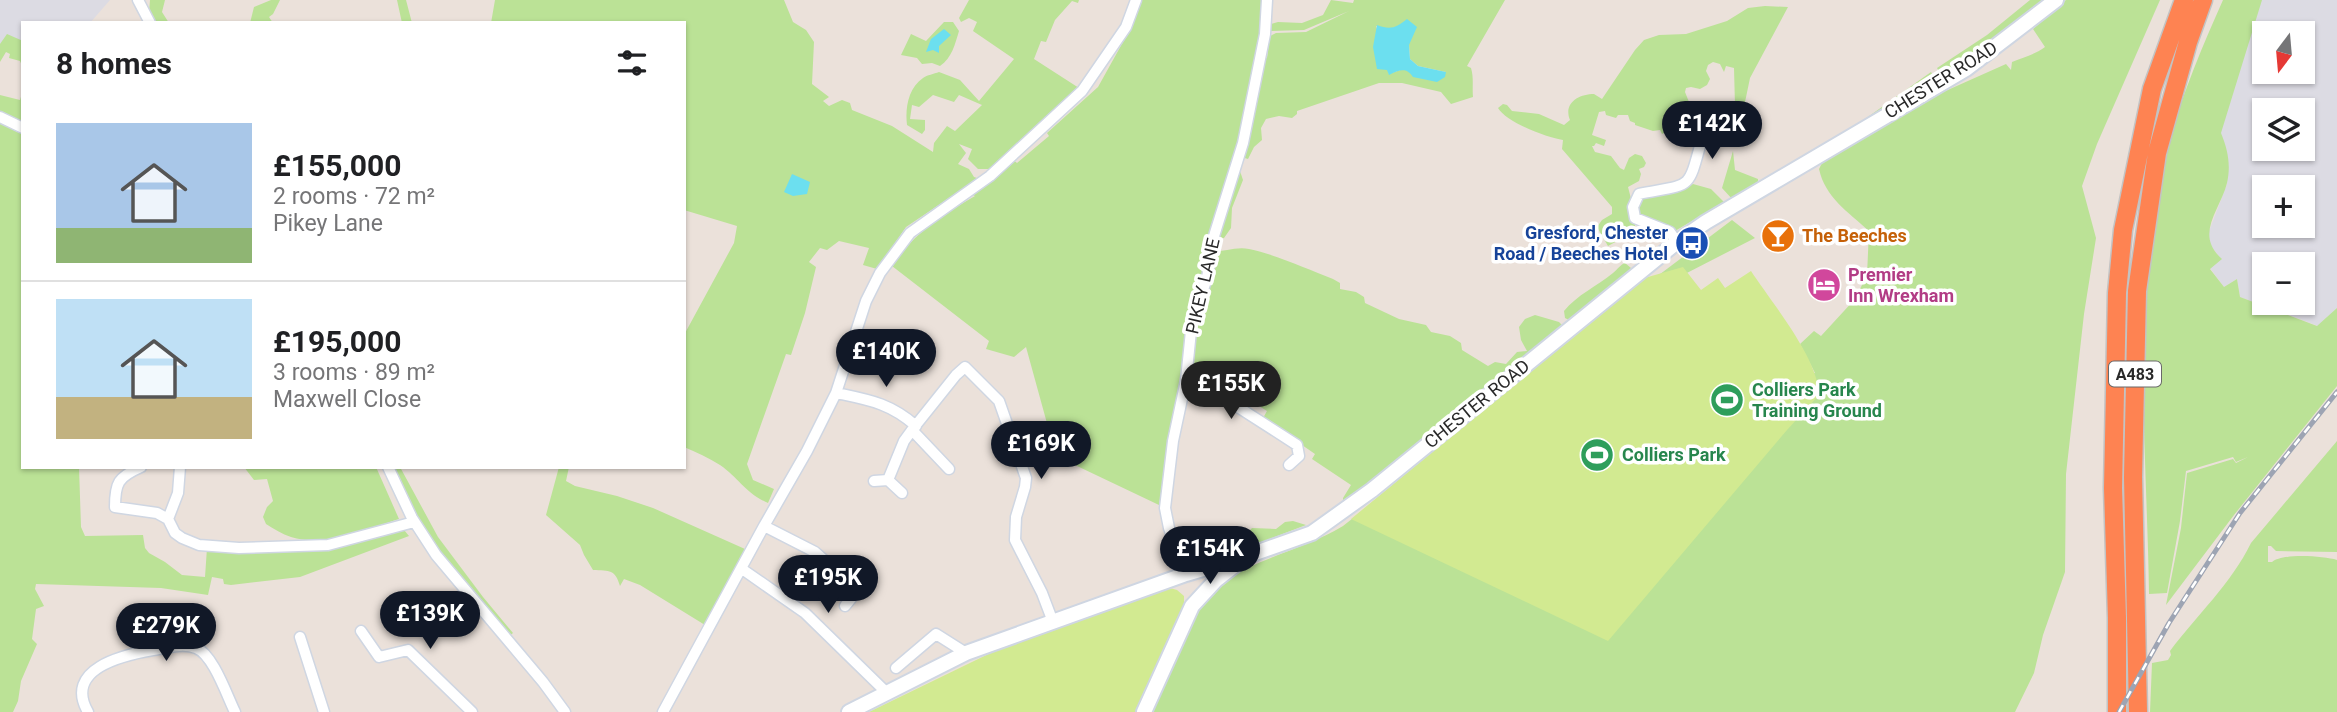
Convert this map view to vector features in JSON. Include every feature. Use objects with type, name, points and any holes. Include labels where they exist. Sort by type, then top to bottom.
[{"type":"highway","name":"A483","points":[[2117,712],[2118,645],[2113,488],[2116,293],[2123,230],[2152,89],[2184,0]]},
{"type":"highway","name":"A483","points":[[2138,712],[2133,477],[2137,291],[2157,153],[2188,42],[2203,0]]},
{"type":"highway","name":"A483","points":[[2188,42],[2210,0]]},
{"type":"main road","name":"CHESTER ROAD","points":[[849,712],[966,653],[1186,574],[1312,533],[1372,490],[1677,242],[1706,222],[1966,68],[2056,0]]},
{"type":"main road","points":[[1144,712],[1192,606],[1216,580],[1247,556]]},
{"type":"main road","points":[[1186,574],[1192,588],[1192,606]]},
{"type":"street","points":[[138,0],[149,21]]},
{"type":"street","points":[[1126,27],[1124,16],[1130,0]]},
{"type":"street","points":[[663,712],[807,451],[835,393],[866,301],[880,273],[910,233],[990,176],[1082,91],[1126,27],[1136,0]]},
{"type":"street","name":"PIKEY LANE","points":[[1186,574],[1169,528],[1165,508],[1172,441],[1186,380],[1192,321],[1207,278],[1214,236],[1243,143],[1265,34],[1267,0]]},
{"type":"street","points":[[0,117],[21,127]]},
{"type":"street","points":[[1677,242],[1670,232],[1635,218],[1633,207],[1639,194],[1684,185],[1691,179],[1703,135]]},
{"type":"street","points":[[888,480],[904,440],[965,367],[999,401],[1005,417],[1026,478],[1016,517],[1015,540],[1042,593],[1053,622]]},
{"type":"street","points":[[1186,380],[1227,400],[1297,445],[1299,456],[1289,465]]},
{"type":"street","points":[[835,393],[884,404],[900,411],[949,469]]},
{"type":"street","points":[[138,469],[120,480],[115,489],[115,508],[157,513],[168,519],[175,533],[181,538],[198,545],[239,548],[328,545],[414,522]]},
{"type":"street","points":[[168,519],[178,493],[180,469]]},
{"type":"street","points":[[388,469],[414,522],[436,555],[565,712]]},
{"type":"street","points":[[874,481],[888,480],[902,493]]},
{"type":"street","points":[[764,526],[815,552],[858,590],[845,606]]},
{"type":"street","points":[[742,569],[805,613],[887,693]]},
{"type":"street","points":[[361,631],[379,657],[408,650],[472,712]]},
{"type":"street","points":[[896,668],[936,634],[966,653]]},
{"type":"street","points":[[300,637],[324,712]]},
{"type":"street","points":[[88,712],[82,698],[83,687],[100,666],[124,655],[175,646],[197,648],[209,657],[235,712]]},
{"type":"shaded area","points":[[0,0],[110,0],[92,21],[21,21],[21,46],[0,46]]},
{"type":"shaded area","points":[[2256,0],[2337,0],[2337,308],[2318,326],[2288,315],[2315,315],[2315,252],[2252,252],[2252,301],[2240,297],[2237,279],[2224,287],[2210,268],[2221,259],[2211,246],[2208,234],[2227,184],[2216,126]]},
{"type":"green space","points":[[150,0],[165,0],[162,12],[168,21],[154,21],[149,13]]},
{"type":"green space","points":[[271,0],[280,0],[269,17],[272,21],[250,21],[254,7]]},
{"type":"green space","points":[[397,0],[406,0],[411,21],[402,21]]},
{"type":"green space","points":[[495,0],[784,0],[793,22],[806,30],[814,42],[812,84],[829,97],[823,101],[829,106],[842,100],[850,103],[852,110],[892,126],[933,152],[934,143],[947,126],[955,131],[982,105],[959,95],[954,102],[933,95],[919,107],[912,105],[910,119],[925,120],[922,134],[907,125],[906,119],[909,99],[918,82],[939,72],[960,80],[979,101],[1014,59],[973,31],[977,22],[969,18],[961,22],[959,18],[969,0],[1079,0],[1078,3],[1072,1],[1055,20],[1046,42],[1041,41],[1034,59],[1079,88],[1007,155],[1017,163],[1049,136],[1047,133],[1098,87],[1133,24],[1141,0],[1264,0],[1257,60],[1267,58],[1270,36],[1276,33],[1306,32],[1349,11],[1304,30],[1271,31],[1271,24],[1302,23],[1323,15],[1331,0],[1353,3],[1354,0],[1505,0],[1467,66],[1472,72],[1473,97],[1451,104],[1441,92],[1402,83],[1379,83],[1297,111],[1292,118],[1279,116],[1266,119],[1261,128],[1262,140],[1254,147],[1248,159],[1235,155],[1228,171],[1239,168],[1243,180],[1232,208],[1231,228],[1224,238],[1207,241],[1206,251],[1249,249],[1281,258],[1333,279],[1340,283],[1340,289],[1356,292],[1364,297],[1365,303],[1399,319],[1426,325],[1431,332],[1450,336],[1461,343],[1462,350],[1488,366],[1495,362],[1506,364],[1517,352],[1527,351],[1521,340],[1519,327],[1525,319],[1535,315],[1559,322],[1564,327],[1456,419],[1343,504],[1343,498],[1351,485],[1312,459],[1315,454],[1263,418],[1267,411],[1251,401],[1246,407],[1189,375],[1186,342],[1159,505],[1056,456],[1026,347],[1014,357],[986,349],[989,341],[892,266],[919,235],[975,196],[961,190],[906,227],[877,269],[863,265],[869,248],[839,241],[827,250],[820,248],[809,262],[816,267],[805,313],[791,355],[786,354],[747,464],[753,480],[774,489],[768,503],[753,495],[720,465],[686,448],[686,331],[734,243],[737,226],[686,211],[686,21],[491,21]],"holes":[[[1376,26],[1387,29],[1397,27],[1409,45],[1410,59],[1418,66],[1446,72],[1403,69],[1389,74]],[[959,144],[972,149],[968,159],[978,169],[988,169],[994,177],[989,182],[974,177],[969,169],[958,164],[966,153]]]},
{"type":"green space","points":[[2030,0],[2048,0],[1997,41],[1943,77],[1937,68],[1987,35]]},
{"type":"green space","points":[[2066,0],[2160,0],[2097,144],[2082,186],[2096,238],[2084,314],[2066,474],[2065,572],[2043,635],[2034,673],[2015,712],[1150,712],[1182,639],[1215,588],[1240,571],[1343,526],[1466,429],[1815,373],[1800,344],[1814,331],[1821,336],[1855,299],[1867,275],[1869,231],[1826,188],[1819,169],[1822,163],[1941,93],[2006,64],[2011,70],[2012,62],[2045,47],[2033,29]]},
{"type":"green space","points":[[2223,0],[2262,0],[2256,21],[2252,21],[2252,32],[2221,133],[2229,170],[2224,193],[2209,231],[2214,250],[2222,259],[2210,269],[2224,287],[2237,279],[2240,297],[2252,302],[2252,315],[2288,315],[2317,326],[2337,308],[2337,386],[2166,605],[2181,528],[2187,473],[2233,459],[2236,463],[2248,457],[2236,462],[2233,457],[2186,471],[2167,593],[2149,594],[2143,365],[2149,250],[2157,194],[2170,139],[2194,69]]},
{"type":"green space","points":[[1788,7],[1750,78],[1739,131],[1729,125],[1735,106],[1734,68],[1726,66],[1724,72],[1720,64],[1713,62],[1708,65],[1706,71],[1710,79],[1707,85],[1700,89],[1686,88],[1685,92],[1695,117],[1688,113],[1683,116],[1684,125],[1677,128],[1665,125],[1664,128],[1668,131],[1662,134],[1660,130],[1653,131],[1635,125],[1628,115],[1618,115],[1616,118],[1606,115],[1605,111],[1599,112],[1592,135],[1606,140],[1604,146],[1596,143],[1592,146],[1595,152],[1611,156],[1624,170],[1629,158],[1635,154],[1642,156],[1646,163],[1639,169],[1639,181],[1628,187],[1637,222],[1632,235],[1636,241],[1632,241],[1628,235],[1608,246],[1597,227],[1612,214],[1612,207],[1562,149],[1563,140],[1509,119],[1498,108],[1503,104],[1507,105],[1512,111],[1539,114],[1564,125],[1570,120],[1568,114],[1571,104],[1578,98],[1594,94],[1602,99],[1644,40],[1659,35],[1686,34],[1727,21],[1748,8]]},
{"type":"green space","points":[[944,22],[953,22],[959,31],[944,63],[940,66],[922,64],[917,58],[901,55],[911,34],[926,41]]},
{"type":"green space","points":[[7,34],[21,40],[21,63],[9,58],[10,54],[6,52],[0,62],[0,44]]},
{"type":"green space","points":[[1931,72],[1936,81],[1858,124]]},
{"type":"green space","points":[[0,95],[20,100],[21,97],[21,121],[0,111]]},
{"type":"green space","points":[[0,122],[21,130],[21,469],[79,469],[81,527],[85,536],[143,535],[145,548],[149,553],[182,575],[205,577],[207,548],[346,545],[404,530],[409,536],[300,577],[231,585],[224,584],[223,579],[212,577],[208,595],[161,588],[36,584],[35,589],[44,606],[36,609],[32,639],[37,644],[21,681],[13,712],[0,712]]},
{"type":"green space","points":[[1733,151],[1735,170],[1758,179],[1758,184],[1733,200],[1722,188]]},
{"type":"green space","points":[[1693,184],[1711,189],[1724,202],[1675,231],[1642,219],[1637,210],[1644,196],[1681,191]]},
{"type":"green space","points":[[1732,220],[1755,238],[1607,314]]},
{"type":"green space","points":[[1625,263],[1631,268],[1630,273],[1571,321],[1565,318],[1564,311],[1569,305]]},
{"type":"green space","name":"Colliers Park","points":[[1683,267],[1701,290],[1718,278],[1725,288],[1751,271],[1803,348],[1817,381],[1819,395],[1608,641],[1351,519],[1516,383],[1634,281]]},
{"type":"green space","points":[[2337,441],[2337,552],[2276,551],[2268,546],[2268,562],[2294,556],[2337,560],[2337,712],[2150,712],[2152,663],[2168,660],[2170,651],[2224,586],[2251,543]]},
{"type":"green space","points":[[246,469],[377,469],[399,519],[332,539],[304,540],[291,537],[266,524],[263,517],[273,501],[267,479],[254,480]]},
{"type":"green space","points":[[394,469],[401,469],[438,537],[513,633],[509,636],[438,552],[423,529]]},
{"type":"green space","points":[[558,469],[569,469],[566,481],[575,486],[653,508],[745,549],[705,625],[640,585],[624,579],[620,586],[611,572],[593,570],[580,545],[546,515]]},
{"type":"green space","points":[[1293,521],[1306,525],[1254,545],[1241,547],[1242,538],[1252,528],[1276,529],[1285,522]]},
{"type":"green space","points":[[1178,533],[1184,536],[1197,553],[1195,558],[1191,559],[1179,544]]},
{"type":"green space","points":[[1170,588],[1184,596],[1184,606],[1136,712],[869,712],[1007,645]]},
{"type":"water","points":[[1407,19],[1417,27],[1409,45],[1410,59],[1418,66],[1446,72],[1445,77],[1437,82],[1413,77],[1405,71],[1389,75],[1387,70],[1377,69],[1373,47],[1377,25],[1393,27]]},
{"type":"water","points":[[944,29],[951,35],[939,46],[939,53],[933,50],[926,52],[931,39]]},
{"type":"water","points":[[792,174],[810,182],[807,194],[793,196],[784,192]]},
{"type":"railway","points":[[2119,712],[2169,623],[2240,513],[2337,392]]},
{"type":"place","name":"The Beeches","points":[[1778,236]]},
{"type":"place","name":"Gresford, Chester Road / Beeches Hotel","points":[[1692,243]]},
{"type":"place","name":"Premier Inn Wrexham","points":[[1824,285]]},
{"type":"place","name":"Colliers Park Training Ground","points":[[1727,400]]},
{"type":"place","name":"Colliers Park","points":[[1597,455]]}]
